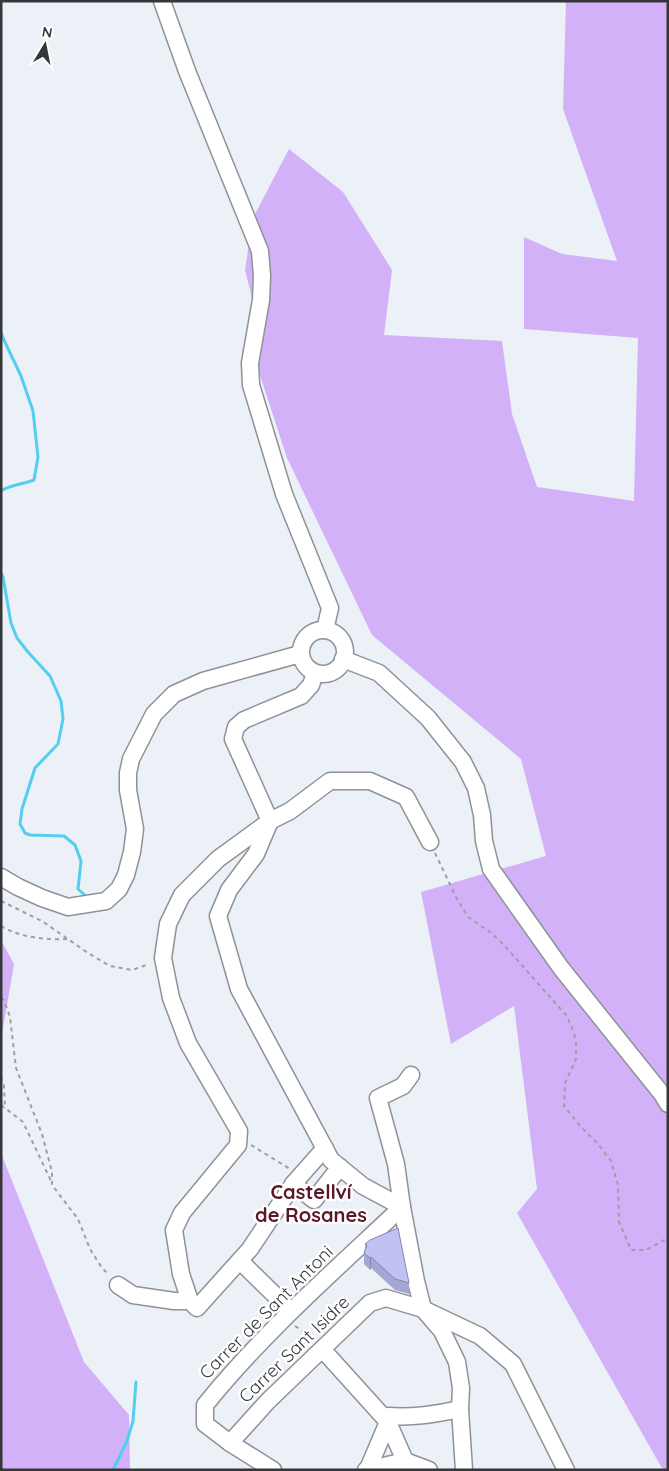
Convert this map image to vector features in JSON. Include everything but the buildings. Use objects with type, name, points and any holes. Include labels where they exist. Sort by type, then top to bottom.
[{"type":"street","points":[[162,1],[187,71],[260,251],[261,300],[250,363],[251,385],[284,494],[330,608],[325,630]]},
{"type":"street","points":[[325,630],[334,634],[341,641],[344,659],[339,667],[332,672],[324,674],[315,673],[305,666],[300,654],[302,645],[307,637],[325,630]]},
{"type":"street","points":[[1,877],[42,898],[68,906],[106,902],[119,888],[126,875],[132,852],[135,829],[128,790],[128,773],[131,759],[154,714],[174,694],[203,680],[300,654]]},
{"type":"street","points":[[344,659],[379,673],[428,718],[463,762],[476,788],[482,815],[484,841],[491,869],[556,961],[668,1104]]},
{"type":"street","points":[[315,673],[311,685],[301,696],[244,720],[236,727],[233,739],[270,821],[256,854],[229,890],[218,916],[238,989],[331,1160],[364,1186],[402,1207]]},
{"type":"street","points":[[194,1305],[181,1274],[174,1230],[182,1213],[238,1145],[239,1131],[188,1044],[171,998],[163,958],[168,924],[182,895],[218,859],[270,821],[290,811],[330,781],[370,781],[406,797],[430,842]]},
{"type":"street","points":[[411,1075],[404,1086],[378,1098],[396,1164],[402,1207],[423,1309],[442,1331],[457,1362],[461,1388],[460,1409],[464,1470]]},
{"type":"street","points":[[194,1305],[240,1261],[297,1180],[325,1148]]},
{"type":"street","points":[[297,1180],[314,1200],[340,1167]]},
{"type":"street","name":"Carrer de Sant Antoni","points":[[230,1443],[205,1424],[205,1405],[220,1386],[291,1311],[402,1207]]},
{"type":"street","points":[[240,1261],[291,1311]]},
{"type":"street","points":[[118,1285],[133,1295],[194,1305]]},
{"type":"street","name":"Carrer Sant Isidre","points":[[230,1443],[268,1401],[370,1303],[386,1298],[423,1309],[480,1336],[513,1364],[566,1470]]},
{"type":"street","points":[[323,1350],[388,1422],[405,1461]]},
{"type":"street","points":[[367,1469],[388,1422],[388,1416],[406,1418],[460,1409]]},
{"type":"street","points":[[230,1443],[273,1470]]},
{"type":"street","points":[[367,1469],[405,1461],[429,1470]]},
{"type":"path","points":[[430,842],[456,897],[468,917],[490,932],[504,945],[566,1015],[572,1025],[576,1040],[576,1059],[566,1083],[564,1106],[611,1161],[618,1185],[619,1222],[631,1250],[646,1250],[668,1238]]},
{"type":"path","points":[[1,902],[42,921],[110,966],[132,970],[163,958]]},
{"type":"path","points":[[1,926],[8,930],[41,938],[52,940],[69,939]]},
{"type":"path","points":[[1,998],[4,1000],[10,1017],[16,1068],[42,1134],[52,1172],[52,1184]]},
{"type":"path","points":[[1,1077],[4,1086],[5,1109]]},
{"type":"path","points":[[1,1105],[23,1122],[52,1184],[78,1219],[90,1249],[102,1268],[118,1285]]},
{"type":"path","points":[[238,1138],[297,1180]]},
{"type":"path","points":[[291,1311],[290,1318],[297,1328],[318,1342],[323,1350]]},
{"type":"path","points":[[1,1460],[3,1470]]},
{"type":"shaded area","points":[[566,1],[668,1],[668,1470],[663,1470],[517,1213],[537,1189],[514,1006],[451,1044],[421,892],[546,856],[521,759],[372,635],[287,458],[257,366],[257,318],[245,270],[253,218],[289,149],[343,192],[392,270],[384,335],[502,341],[512,414],[537,487],[634,501],[638,338],[524,329],[524,237],[562,254],[617,261],[563,109]]},
{"type":"shaded area","points":[[1,940],[14,964],[1,1040]]},
{"type":"shaded area","points":[[1,1153],[84,1362],[129,1415],[130,1470],[1,1470]]},
{"type":"waterway","points":[[1,332],[21,376],[33,411],[38,457],[34,480],[8,487],[1,491]]},
{"type":"waterway","points":[[1,573],[11,623],[17,638],[50,676],[61,701],[63,719],[58,744],[35,768],[22,809],[20,824],[25,833],[30,835],[64,836],[75,845],[81,861],[78,889],[87,897]]},
{"type":"waterway","points":[[113,1470],[127,1441],[133,1421],[136,1382]]},
{"type":"district","name":"Castellví de Rosanes","points":[[311,1202]]}]
